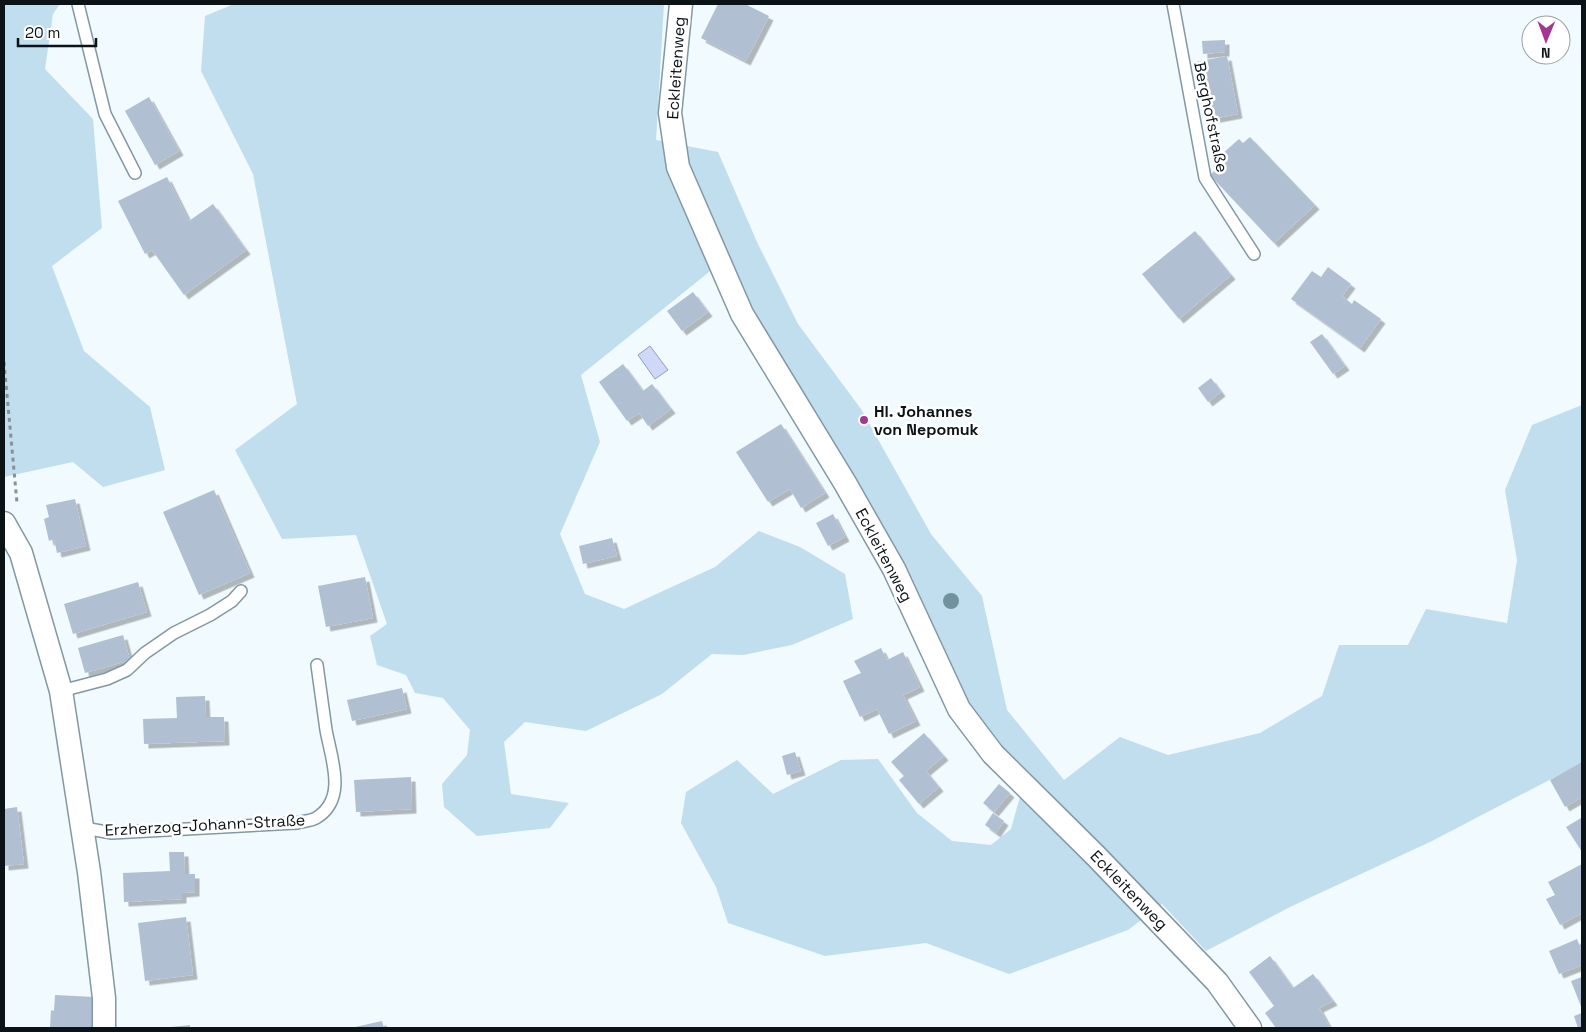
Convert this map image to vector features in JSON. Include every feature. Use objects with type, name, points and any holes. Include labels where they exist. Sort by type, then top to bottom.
[{"type":"street","name":"Eckleitenweg","points":[[681,4],[670,113],[678,167],[742,314],[845,483],[894,570],[959,709],[993,754],[1096,856],[1217,982],[1250,1028]]},
{"type":"street","name":"Erzherzog-Johann-Straße","points":[[4,523],[21,552],[61,691],[84,828],[104,998],[104,1028]]},
{"type":"lane","points":[[78,4],[105,114],[134,173]]},
{"type":"lane","name":"Berghofstraße","points":[[1173,4],[1205,178],[1254,254]]},
{"type":"lane","points":[[61,691],[107,679],[127,670],[145,653],[174,633],[210,615],[232,601],[241,591]]},
{"type":"lane","name":"Erzherzog-Johann-Straße","points":[[84,828],[112,833],[297,823],[315,819],[328,806],[335,791],[335,770],[326,732],[317,666]]},
{"type":"path","points":[[4,362],[17,505]]},
{"type":"shaded area","points":[[4,4],[60,4],[53,14],[45,69],[93,119],[102,228],[52,266],[84,351],[150,407],[165,470],[103,487],[73,462],[4,477]]},
{"type":"shaded area","points":[[234,4],[664,4],[656,140],[718,152],[757,242],[798,324],[861,409],[931,534],[982,596],[1007,710],[1064,780],[1120,737],[1168,755],[1260,733],[1322,696],[1339,645],[1408,645],[1426,609],[1507,623],[1517,560],[1505,490],[1532,425],[1582,405],[1582,763],[1432,841],[1292,906],[1206,951],[1162,904],[1128,930],[1009,974],[926,943],[825,956],[728,923],[716,887],[681,823],[686,792],[737,760],[773,794],[841,760],[878,759],[917,813],[952,841],[991,845],[1011,829],[1021,793],[714,268],[581,375],[600,442],[560,534],[585,594],[624,609],[715,567],[759,531],[800,547],[845,574],[853,619],[792,645],[743,655],[712,654],[662,694],[586,731],[525,722],[504,742],[511,794],[569,803],[550,828],[477,836],[444,807],[442,784],[467,755],[470,730],[443,698],[415,693],[406,675],[377,665],[370,636],[387,624],[356,535],[282,539],[235,450],[297,404],[253,174],[201,71],[205,16]]},
{"type":"shaded area","points":[[650,346],[668,370],[655,379],[638,355]]},
{"type":"building","points":[[718,4],[745,4],[769,16],[746,61],[701,38]]},
{"type":"building","points":[[1225,40],[1225,52],[1203,54],[1202,41]]},
{"type":"building","points":[[1227,56],[1238,114],[1206,120],[1195,62]]},
{"type":"building","points":[[149,97],[179,151],[155,165],[125,111]]},
{"type":"building","points":[[1250,137],[1315,205],[1274,243],[1210,175],[1227,159],[1222,154],[1239,139],[1243,143]]},
{"type":"building","points":[[167,177],[189,221],[213,204],[246,250],[184,295],[152,250],[145,254],[118,201]]},
{"type":"building","points":[[1195,231],[1231,275],[1179,319],[1142,274]]},
{"type":"building","points":[[1328,267],[1351,284],[1342,296],[1352,304],[1354,300],[1381,319],[1360,348],[1291,299],[1312,271],[1321,277]]},
{"type":"building","points":[[693,292],[708,312],[682,331],[667,311]]},
{"type":"building","points":[[1322,334],[1345,366],[1333,374],[1310,342]]},
{"type":"building","points":[[623,364],[643,391],[652,384],[671,409],[648,426],[639,413],[627,421],[599,382]]},
{"type":"building","points":[[1211,378],[1221,392],[1208,402],[1198,388]]},
{"type":"building","points":[[781,424],[825,493],[801,508],[790,489],[768,502],[736,452]]},
{"type":"building","points":[[214,490],[250,573],[199,595],[163,512]]},
{"type":"building","points":[[75,499],[86,546],[57,553],[54,539],[49,541],[44,519],[49,517],[46,505]]},
{"type":"building","points":[[833,514],[845,537],[828,546],[816,523]]},
{"type":"building","points":[[612,538],[617,556],[583,564],[579,546]]},
{"type":"building","points":[[365,577],[373,618],[326,627],[318,586]]},
{"type":"building","points":[[138,582],[147,612],[73,634],[64,604]]},
{"type":"building","points":[[123,635],[130,660],[85,673],[78,648]]},
{"type":"building","points":[[881,648],[887,660],[903,652],[920,687],[903,695],[916,721],[889,734],[877,709],[860,717],[843,681],[861,673],[854,661]]},
{"type":"building","points":[[402,688],[407,709],[352,721],[347,700]]},
{"type":"building","points":[[205,696],[206,717],[224,717],[225,741],[144,744],[143,719],[177,718],[176,697]]},
{"type":"building","points":[[924,733],[944,756],[926,771],[939,787],[919,804],[899,780],[904,776],[891,762]]},
{"type":"building","points":[[795,752],[801,771],[787,775],[782,756]]},
{"type":"building","points":[[1582,762],[1582,797],[1565,807],[1550,780]]},
{"type":"building","points":[[411,777],[412,809],[356,812],[354,780]]},
{"type":"building","points":[[999,784],[1010,793],[994,812],[983,803]]},
{"type":"building","points":[[17,807],[24,864],[4,866],[4,809]]},
{"type":"building","points":[[993,813],[1004,821],[996,833],[985,825]]},
{"type":"building","points":[[1581,818],[1582,820],[1582,852],[1566,827]]},
{"type":"building","points":[[169,852],[184,852],[185,874],[195,874],[195,892],[182,893],[182,899],[124,902],[123,873],[170,871]]},
{"type":"building","points":[[1582,864],[1582,913],[1560,925],[1546,899],[1555,895],[1548,882]]},
{"type":"building","points":[[186,917],[193,975],[145,981],[138,923]]},
{"type":"building","points":[[1577,939],[1582,952],[1582,965],[1559,974],[1549,951]]},
{"type":"building","points":[[1270,956],[1293,988],[1313,974],[1333,1001],[1319,1008],[1330,1028],[1276,1028],[1265,1013],[1274,1006],[1249,972]]},
{"type":"building","points":[[1582,977],[1582,1009],[1571,981]]},
{"type":"building","points":[[55,995],[94,997],[93,1028],[50,1028],[51,1010],[54,1011]]},
{"type":"building","points":[[1582,1013],[1582,1028],[1578,1028],[1574,1016]]},
{"type":"building","points":[[382,1021],[384,1028],[355,1028],[355,1027]]},
{"type":"building","points":[[190,1025],[190,1028],[171,1028],[171,1027]]},
{"type":"place","name":"Hl. Johannes von Nepomuk","points":[[864,420]]}]
